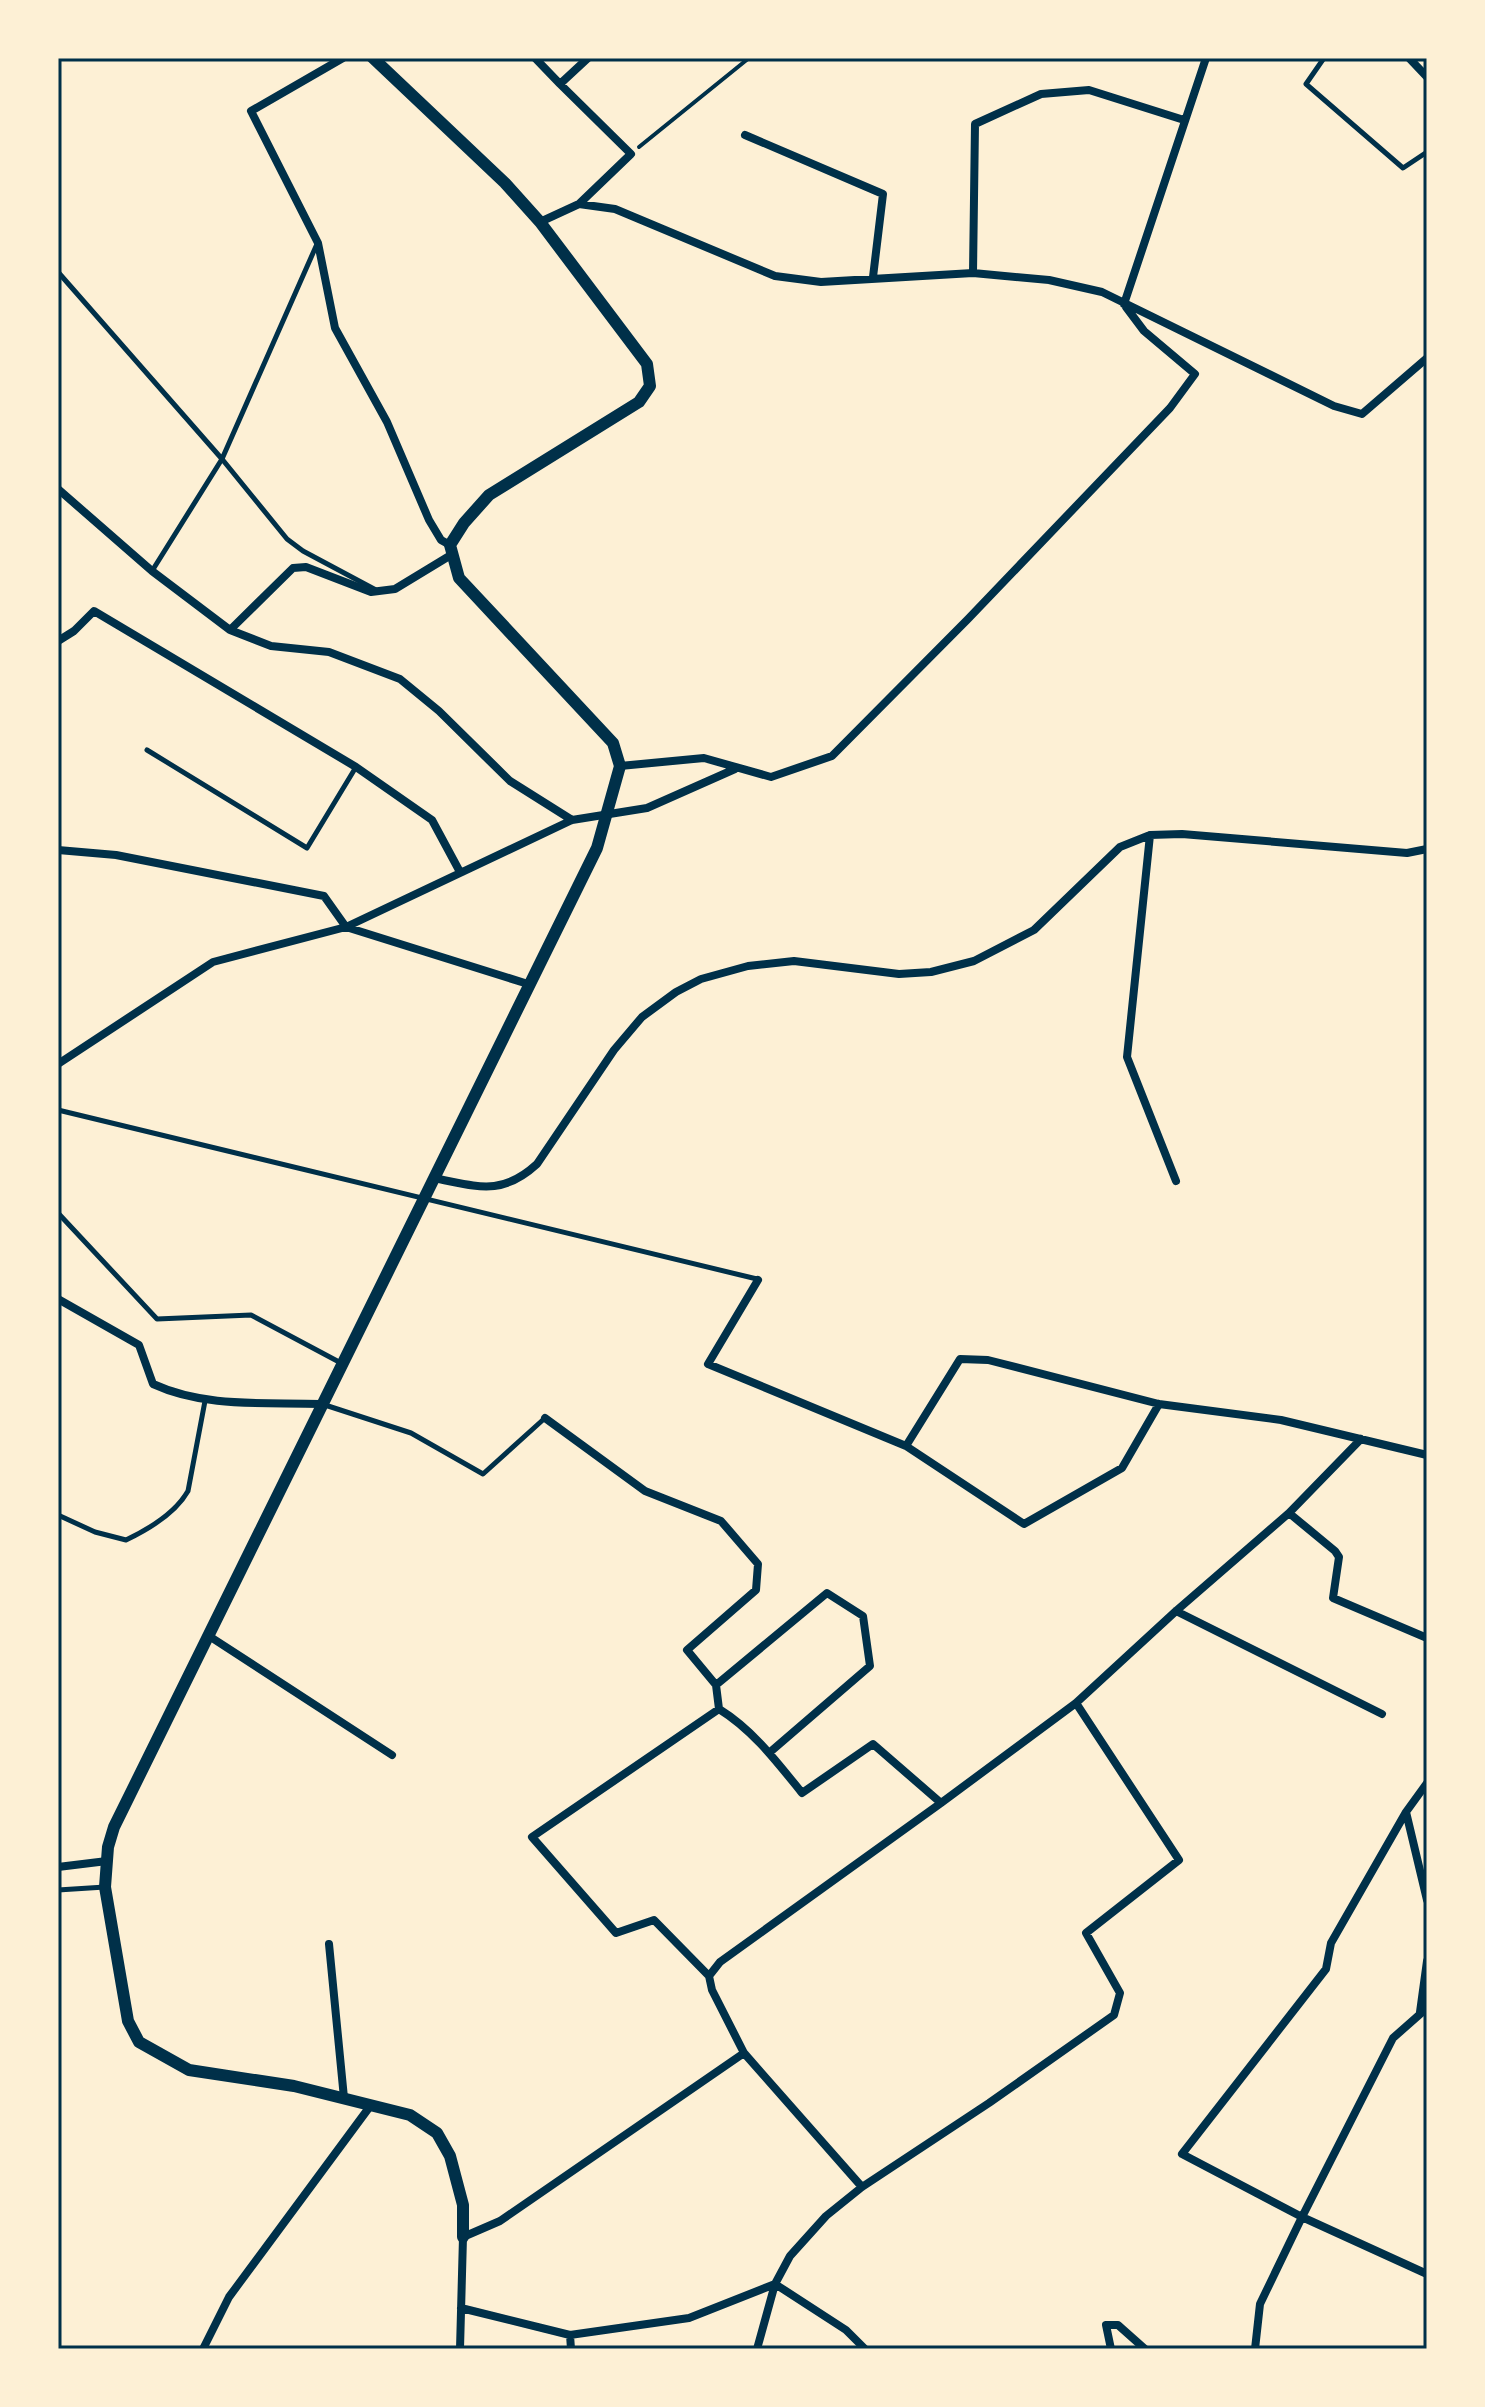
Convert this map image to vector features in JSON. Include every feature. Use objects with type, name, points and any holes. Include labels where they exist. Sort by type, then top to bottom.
[{"type":"street","points":[[343,58],[251,111],[318,243],[335,328],[387,422],[429,520],[450,550],[459,578],[613,743],[620,766],[597,848],[320,1404],[114,1827],[105,1887],[128,2021],[139,2042],[189,2070],[294,2086],[344,2098],[410,2115],[437,2133],[450,2156],[463,2205],[460,2349]]},
{"type":"street","points":[[230,630],[293,568],[306,567],[371,592],[395,589],[450,550],[489,495],[639,402],[650,386],[647,364],[540,222],[505,183],[373,58]]},
{"type":"street","points":[[535,58],[631,154],[579,204],[540,222]]},
{"type":"street","points":[[560,84],[588,58]]},
{"type":"street","points":[[1124,304],[1206,58]]},
{"type":"street","points":[[1409,58],[1427,77]]},
{"type":"street","points":[[973,273],[975,124],[1041,94],[1089,90],[1184,120]]},
{"type":"street","points":[[745,135],[883,194],[873,277]]},
{"type":"street","points":[[579,204],[615,209],[775,276],[821,282],[973,273],[1049,280],[1102,292],[1334,406],[1362,414],[1427,358]]},
{"type":"street","points":[[620,766],[704,758],[771,777],[832,756],[1170,408],[1195,374],[1144,331],[1124,304]]},
{"type":"street","points":[[58,489],[152,571],[230,630],[271,646],[329,652],[400,679],[439,711],[510,781],[572,820]]},
{"type":"street","points":[[58,641],[94,611],[356,767],[432,820],[460,872]]},
{"type":"street","points":[[58,1064],[213,962],[346,927],[572,820],[647,808],[736,769]]},
{"type":"street","points":[[433,1178],[475,1186],[501,1186],[520,1179],[537,1164],[614,1050],[642,1017],[676,992],[701,979],[748,966],[794,961],[899,974],[931,972],[974,961],[1034,930],[1120,847],[1150,835],[1182,834],[1407,853],[1427,849]]},
{"type":"street","points":[[1150,835],[1127,1057],[1176,1181]]},
{"type":"street","points":[[58,850],[116,855],[324,896],[346,927],[528,984]]},
{"type":"street","points":[[758,1280],[708,1364],[906,1446],[1024,1524],[1122,1468],[1159,1404]]},
{"type":"street","points":[[58,1299],[139,1345],[153,1384],[175,1394],[205,1401],[320,1404]]},
{"type":"street","points":[[906,1446],[960,1359],[988,1360],[1159,1404],[1281,1420],[1427,1455]]},
{"type":"street","points":[[545,1418],[645,1491],[721,1521],[758,1564],[756,1590],[687,1650],[716,1685],[719,1709]]},
{"type":"street","points":[[709,1976],[720,1962],[1076,1703],[1289,1513],[1361,1439]]},
{"type":"street","points":[[1289,1513],[1339,1557],[1333,1598],[1427,1638]]},
{"type":"street","points":[[716,1685],[827,1593],[863,1616],[870,1666],[769,1753]]},
{"type":"street","points":[[1176,1611],[1382,1714]]},
{"type":"street","points":[[209,1636],[392,1755]]},
{"type":"street","points":[[757,2349],[775,2284],[790,2256],[826,2216],[862,2187],[1114,2015],[1120,1993],[1086,1933],[1179,1860],[1076,1703]]},
{"type":"street","points":[[719,1709],[738,1721],[802,1793],[873,1744],[941,1803]]},
{"type":"street","points":[[719,1709],[532,1837],[616,1933],[654,1920],[709,1976],[712,1990],[744,2053],[862,2187]]},
{"type":"street","points":[[1427,1783],[1406,1812],[1331,1943],[1326,1969],[1182,2154],[1302,2217],[1427,2274]]},
{"type":"street","points":[[1406,1812],[1427,1900]]},
{"type":"street","points":[[58,1867],[107,1861]]},
{"type":"street","points":[[329,1944],[344,2098]]},
{"type":"street","points":[[1255,2349],[1260,2304],[1302,2217],[1393,2038],[1424,2010],[1427,1961]]},
{"type":"street","points":[[463,2237],[500,2221],[744,2053]]},
{"type":"street","points":[[203,2349],[229,2297],[371,2105]]},
{"type":"street","points":[[461,2308],[570,2335],[689,2318],[775,2284]]},
{"type":"street","points":[[775,2284],[846,2330],[865,2349]]},
{"type":"street","points":[[1111,2349],[1106,2325],[1118,2325],[1145,2349]]},
{"type":"street","points":[[570,2335],[571,2349]]},
{"type":"lane","points":[[1324,58],[1306,84],[1403,168],[1427,152]]},
{"type":"lane","points":[[152,571],[222,459],[318,243]]},
{"type":"lane","points":[[58,272],[222,459],[287,539],[303,551],[378,591]]},
{"type":"lane","points":[[147,750],[307,848],[356,767]]},
{"type":"lane","points":[[58,1110],[758,1280]]},
{"type":"lane","points":[[58,1213],[157,1319],[251,1315],[341,1363]]},
{"type":"lane","points":[[58,1515],[95,1532],[126,1540],[181,1505],[188,1491],[205,1401]]},
{"type":"lane","points":[[320,1404],[411,1433],[483,1474],[545,1418]]},
{"type":"lane","points":[[58,1890],[105,1887]]},
{"type":"path","points":[[631,154],[749,58]]}]
